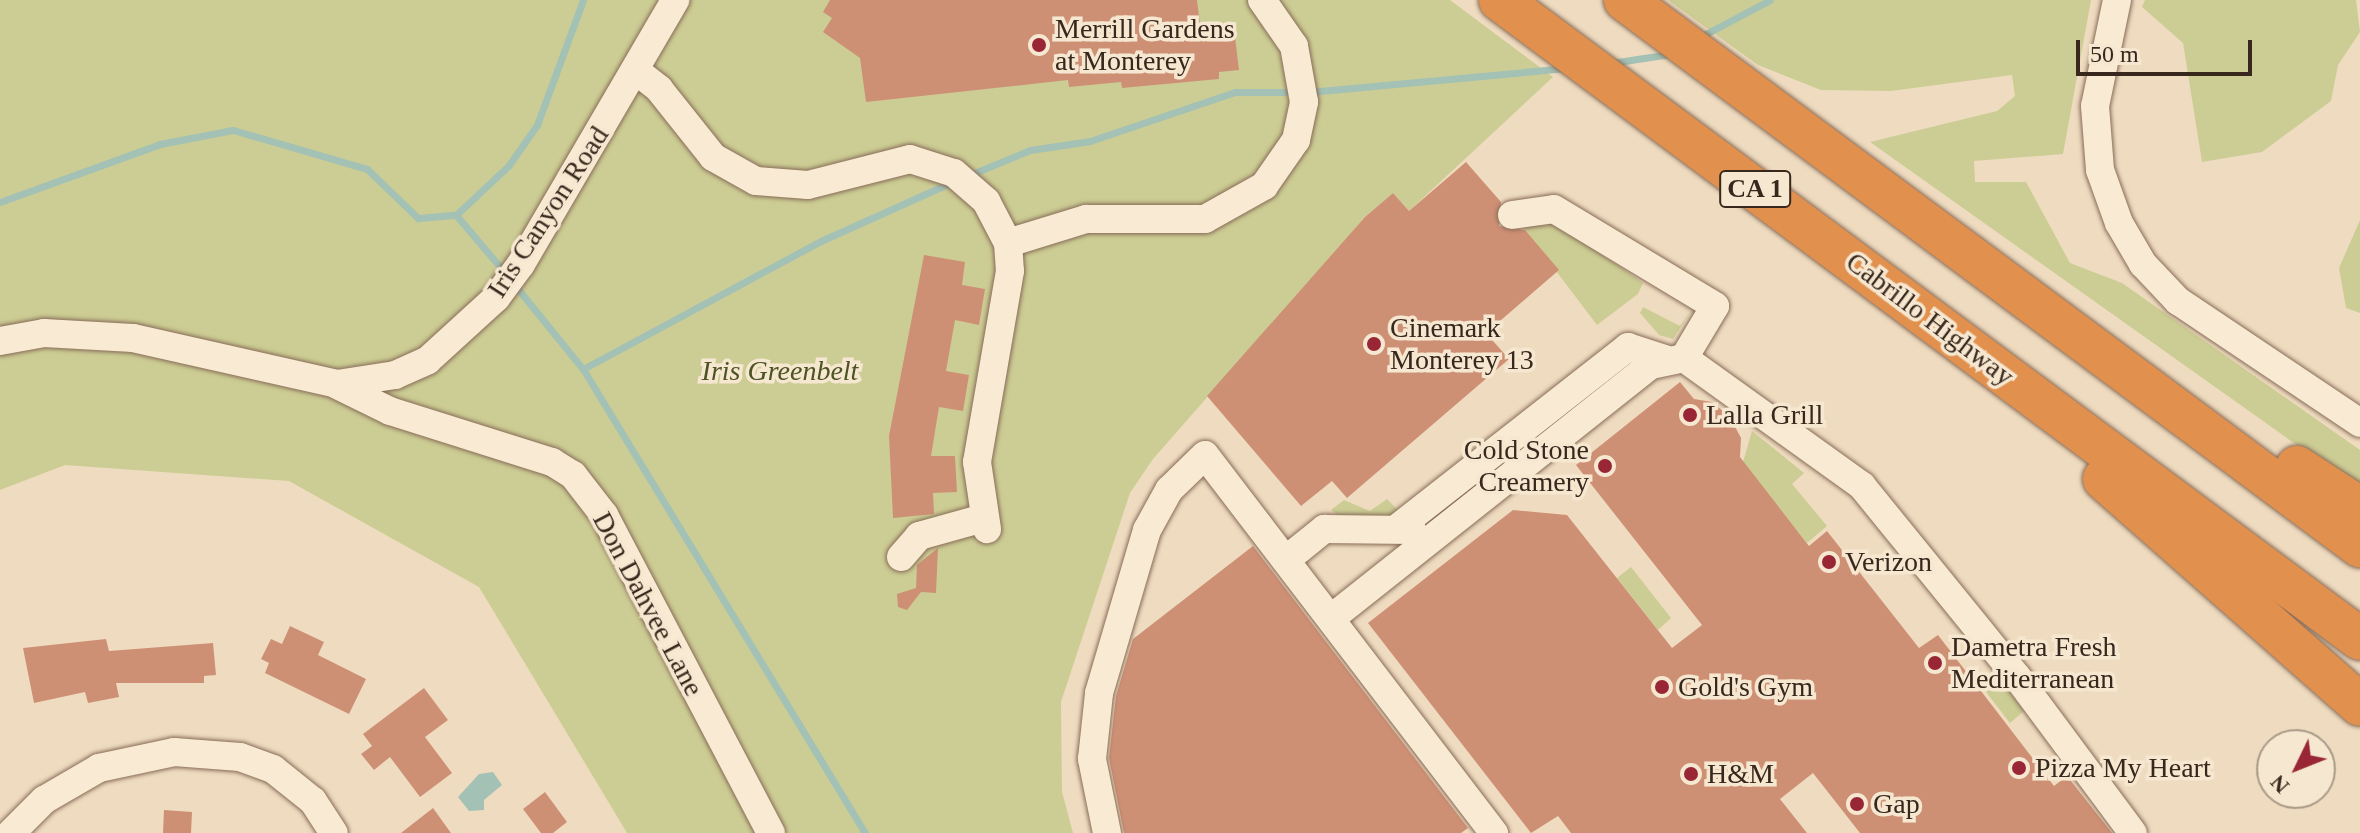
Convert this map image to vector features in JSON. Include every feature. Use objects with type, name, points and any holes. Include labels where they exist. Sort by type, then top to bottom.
[{"type":"highway","name":"Cabrillo Highway","points":[[1500,0],[2360,639]]},
{"type":"highway","name":"CA 1","points":[[1625,0],[2360,546]]},
{"type":"highway","points":[[1955,245],[2360,508]]},
{"type":"highway","points":[[2010,379],[2076,454],[2360,705]]},
{"type":"street","name":"Iris Canyon Road","points":[[0,341],[44,333],[133,338],[337,384],[395,375],[428,360],[496,298],[562,201],[675,0]]},
{"type":"street","points":[[1008,243],[1076,220],[1205,219],[1264,186],[1296,140],[1304,102],[1294,46],[1262,0]]},
{"type":"street","points":[[2117,0],[2095,106],[2100,170],[2119,223],[2143,264],[2178,301],[2360,423]]},
{"type":"street","points":[[635,70],[665,95],[699,144],[743,176],[796,186],[892,160],[927,162],[975,189],[1008,243],[1010,271],[977,462],[986,524],[919,536],[901,557]]},
{"type":"street","points":[[1334,616],[1448,525],[1674,359],[1715,306],[1554,209],[1512,215]]},
{"type":"street","points":[[1396,529],[1628,347],[1674,359],[1862,486],[2017,677],[2133,833]]},
{"type":"street","name":"Don Dahvee Lane","points":[[337,384],[390,411],[552,462],[573,475],[604,515],[771,833]]},
{"type":"street","points":[[1107,833],[1094,780],[1091,730],[1158,507],[1205,455],[1334,616],[1494,833]]},
{"type":"street","points":[[1287,559],[1324,529],[1448,525]]},
{"type":"street","points":[[11,833],[44,800],[99,768],[174,752],[240,757],[273,769],[313,801],[334,833]]},
{"type":"green space","name":"Iris Greenbelt","points":[[0,0],[1450,0],[1553,77],[1409,211],[1393,193],[1365,217],[1153,459],[1130,493],[1061,702],[1062,792],[1073,833],[627,833],[479,587],[289,481],[65,465],[0,490]]},
{"type":"green space","points":[[1668,0],[2091,0],[2063,154],[1974,161],[1975,182],[2026,182],[2070,263],[2122,283],[2360,450],[2360,490],[1870,142],[1997,111],[2015,96],[2012,75],[1891,91],[1821,90],[1758,65]]},
{"type":"green space","points":[[2145,0],[2356,0],[2360,32],[2338,65],[2331,101],[2262,152],[2202,162],[2183,43],[2142,7]]},
{"type":"green space","points":[[2360,220],[2360,313],[2346,308],[2339,268]]},
{"type":"green space","points":[[1536,222],[1558,224],[1643,283],[1638,294],[1597,325],[1521,225]]},
{"type":"green space","points":[[1643,307],[1680,326],[1691,311],[1673,339],[1659,335],[1640,313]]},
{"type":"green space","points":[[1752,431],[1804,473],[1792,484],[1827,526],[1807,543],[1743,462]]},
{"type":"green space","points":[[1387,499],[1400,512],[1395,516],[1340,517],[1331,510],[1344,500],[1370,511]]},
{"type":"green space","points":[[1631,567],[1671,618],[1658,630],[1617,578]]},
{"type":"green space","points":[[2001,680],[2024,711],[2010,723],[1986,692]]},
{"type":"shaded area","points":[[493,772],[502,785],[484,800],[484,810],[469,811],[458,797],[479,774]]},
{"type":"building","name":"Merrill Gardens at Monterey","points":[[830,0],[1197,0],[1200,25],[1234,29],[1239,70],[1219,72],[1219,79],[1122,88],[1121,82],[1069,87],[1068,80],[866,102],[860,58],[823,32],[832,18],[823,12]]},
{"type":"building","name":"Cinemark Monterey 13","points":[[1466,162],[1501,202],[1499,226],[1525,230],[1559,270],[1486,333],[1509,359],[1347,498],[1332,481],[1301,506],[1207,396],[1365,217],[1393,193],[1409,211]]},
{"type":"building","points":[[924,255],[965,262],[962,285],[985,289],[979,325],[955,320],[946,371],[969,375],[963,411],[939,407],[931,456],[955,456],[957,492],[933,493],[934,514],[893,518],[889,436]]},
{"type":"building","points":[[1680,382],[1694,399],[1712,402],[1730,417],[1741,438],[1740,457],[1809,546],[1827,531],[1919,648],[1938,635],[2054,786],[2067,776],[2112,833],[1860,833],[1813,773],[1780,799],[1807,833],[1571,833],[1558,816],[1531,833],[1368,623],[1513,510],[1567,515],[1672,648],[1702,625],[1576,465]]},
{"type":"building","points":[[1253,546],[1468,828],[1461,833],[1124,833],[1109,758],[1116,696],[1133,639]]},
{"type":"building","points":[[938,548],[936,593],[921,592],[907,610],[898,607],[897,594],[916,588],[917,565]]},
{"type":"building","points":[[290,626],[324,642],[318,655],[366,679],[349,714],[265,673],[269,663],[261,659],[271,639],[282,644]]},
{"type":"building","points":[[106,639],[109,651],[213,643],[216,675],[204,676],[204,683],[116,683],[119,697],[88,703],[85,692],[34,703],[23,648]]},
{"type":"building","points":[[424,688],[448,720],[425,737],[452,773],[420,797],[390,757],[374,770],[361,754],[372,746],[363,734]]},
{"type":"building","points":[[545,792],[567,822],[553,833],[541,833],[523,809]]},
{"type":"building","points":[[433,808],[451,833],[401,833]]},
{"type":"building","points":[[164,810],[192,812],[191,833],[163,833]]},
{"type":"waterway","points":[[0,202],[160,144],[233,130],[367,169],[418,218],[456,215],[509,165],[537,125],[583,0]]},
{"type":"waterway","points":[[1698,38],[1770,0]]},
{"type":"waterway","points":[[1611,63],[1670,54]]},
{"type":"waterway","points":[[1309,92],[1567,68]]},
{"type":"waterway","points":[[967,176],[1030,150],[1090,141],[1235,92],[1296,92]]},
{"type":"waterway","points":[[583,369],[823,240],[952,182]]},
{"type":"waterway","points":[[456,215],[506,274]]},
{"type":"waterway","points":[[513,283],[583,369],[865,833]]},
{"type":"place","name":"Merrill Gardens at Monterey","points":[[1039,45]]},
{"type":"place","name":"Cinemark Monterey 13","points":[[1374,344]]},
{"type":"place","name":"Lalla Grill","points":[[1690,415]]},
{"type":"place","name":"Cold Stone Creamery","points":[[1605,466]]},
{"type":"place","name":"Verizon","points":[[1829,562]]},
{"type":"place","name":"Dametra Fresh Mediterranean","points":[[1935,663]]},
{"type":"place","name":"Gold's Gym","points":[[1662,687]]},
{"type":"place","name":"Pizza My Heart","points":[[2019,768]]},
{"type":"place","name":"H&M","points":[[1691,774]]},
{"type":"place","name":"Gap","points":[[1857,804]]}]
